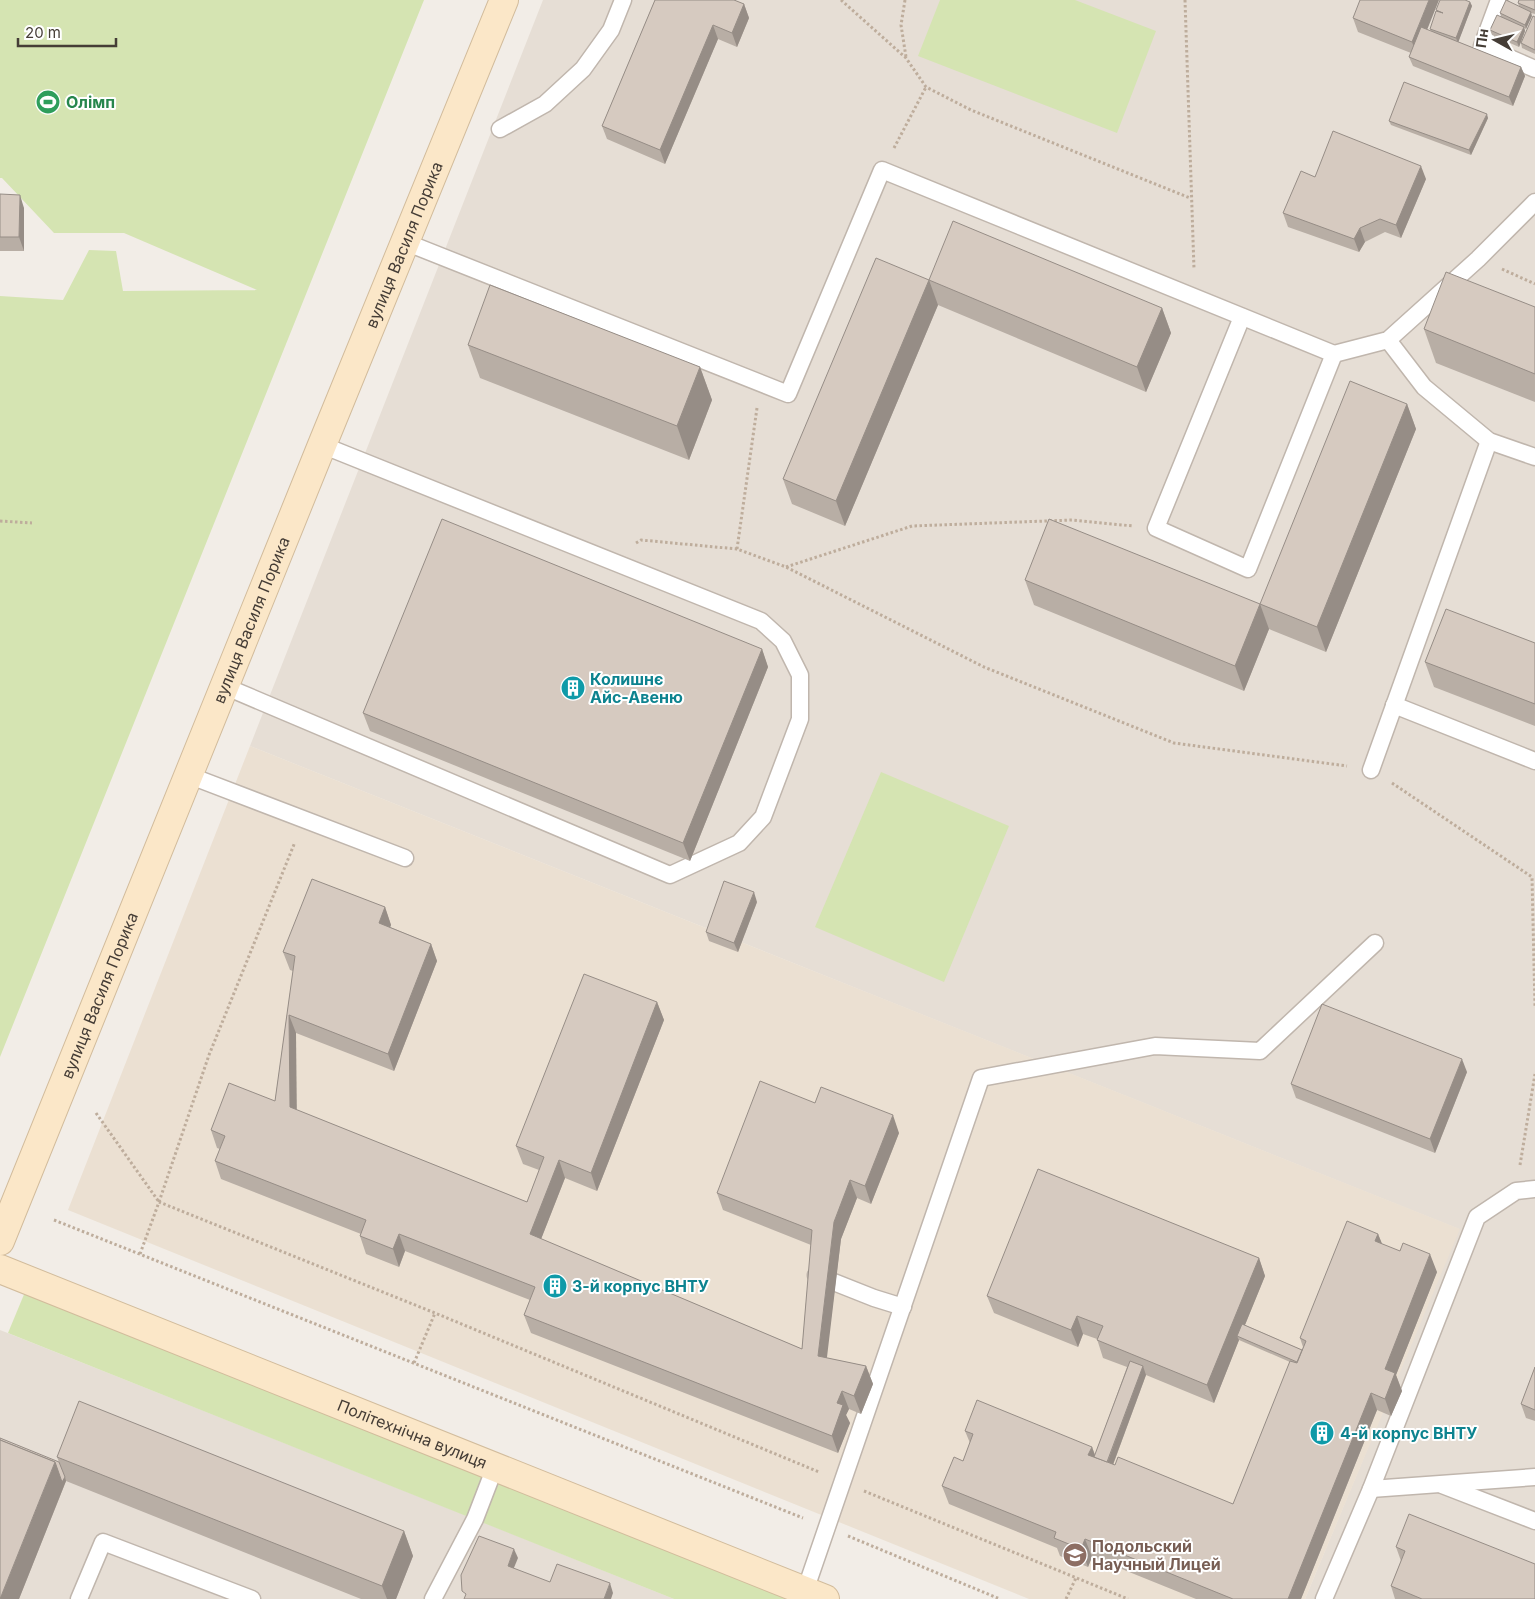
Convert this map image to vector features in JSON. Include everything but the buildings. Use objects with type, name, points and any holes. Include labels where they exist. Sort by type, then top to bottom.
[{"type":"street","name":"вулиця Василя Порика","points":[[0,1241],[504,0]]},
{"type":"street","name":"Політехнічна вулиця","points":[[0,1269],[815,1595]]},
{"type":"lane","points":[[500,129],[545,104],[583,69],[611,30],[623,0]]},
{"type":"lane","points":[[1499,0],[1482,46],[1535,69]]},
{"type":"lane","points":[[405,242],[788,394],[882,170],[1334,354],[1388,340],[1478,259],[1535,202]]},
{"type":"lane","points":[[1242,317],[1156,528],[1248,569],[1334,354]]},
{"type":"lane","points":[[1388,340],[1424,387],[1489,441],[1535,457]]},
{"type":"lane","points":[[1372,770],[1489,441]]},
{"type":"lane","points":[[224,686],[670,875],[739,843],[763,817],[800,719],[800,675],[783,641],[761,621],[322,445]]},
{"type":"lane","points":[[1394,706],[1535,761]]},
{"type":"lane","points":[[188,775],[405,858]]},
{"type":"lane","points":[[815,1595],[827,1528],[981,1078],[1155,1046],[1260,1051],[1375,943]]},
{"type":"lane","points":[[1324,1599],[1371,1488],[1477,1217],[1516,1191],[1535,1188]]},
{"type":"lane","points":[[816,1275],[874,1298],[903,1307]]},
{"type":"lane","points":[[433,1599],[475,1519],[495,1467]]},
{"type":"lane","points":[[1371,1488],[1535,1477]]},
{"type":"lane","points":[[1438,1484],[1535,1521]]},
{"type":"lane","points":[[79,1599],[102,1542],[252,1599]]},
{"type":"path","points":[[842,0],[906,58],[926,87],[971,110],[1190,198]]},
{"type":"path","points":[[905,0],[901,25],[906,58]]},
{"type":"path","points":[[1185,0],[1190,198],[1195,298]]},
{"type":"path","points":[[882,170],[926,87]]},
{"type":"path","points":[[1478,259],[1535,284]]},
{"type":"path","points":[[737,549],[761,383]]},
{"type":"path","points":[[786,567],[912,526],[1072,520],[1156,528]]},
{"type":"path","points":[[0,521],[32,523]]},
{"type":"path","points":[[612,562],[641,540],[737,549],[786,567],[984,667],[1174,743],[1372,770],[1532,877],[1535,1007]]},
{"type":"path","points":[[140,1254],[209,1055],[304,820]]},
{"type":"path","points":[[1516,1191],[1535,1074]]},
{"type":"path","points":[[96,1113],[159,1202],[435,1313],[1128,1599]]},
{"type":"path","points":[[54,1220],[827,1528],[1000,1599]]},
{"type":"path","points":[[414,1363],[435,1313]]},
{"type":"path","points":[[1066,1599],[1076,1578]]},
{"type":"shaded area","points":[[543,0],[1535,0],[1535,1599],[1305,1599],[1459,1229],[250,746]]},
{"type":"shaded area","points":[[250,746],[1460,1229],[1305,1599],[1029,1599],[68,1210]]},
{"type":"shaded area","points":[[0,1330],[475,1519],[674,1599],[0,1599]]},
{"type":"green space","points":[[0,0],[424,0],[0,1057],[0,296],[63,300],[89,250],[116,251],[123,291],[257,290],[124,233],[54,233],[0,178]]},
{"type":"green space","points":[[940,0],[1075,0],[1156,31],[1117,133],[918,56]]},
{"type":"green space","points":[[881,772],[1009,826],[944,982],[815,927]]},
{"type":"green space","points":[[30,1280],[825,1599],[674,1599],[8,1333]]},
{"type":"place","name":"Олімп","points":[[48,102]]},
{"type":"place","name":"Колишнє Айс-Авеню","points":[[573,688]]},
{"type":"place","name":"3-й корпус ВНТУ","points":[[555,1286]]},
{"type":"place","name":"4-й корпус ВНТУ","points":[[1322,1433]]},
{"type":"place","name":"Подольский Научный Лицей","points":[[1075,1555]]}]
